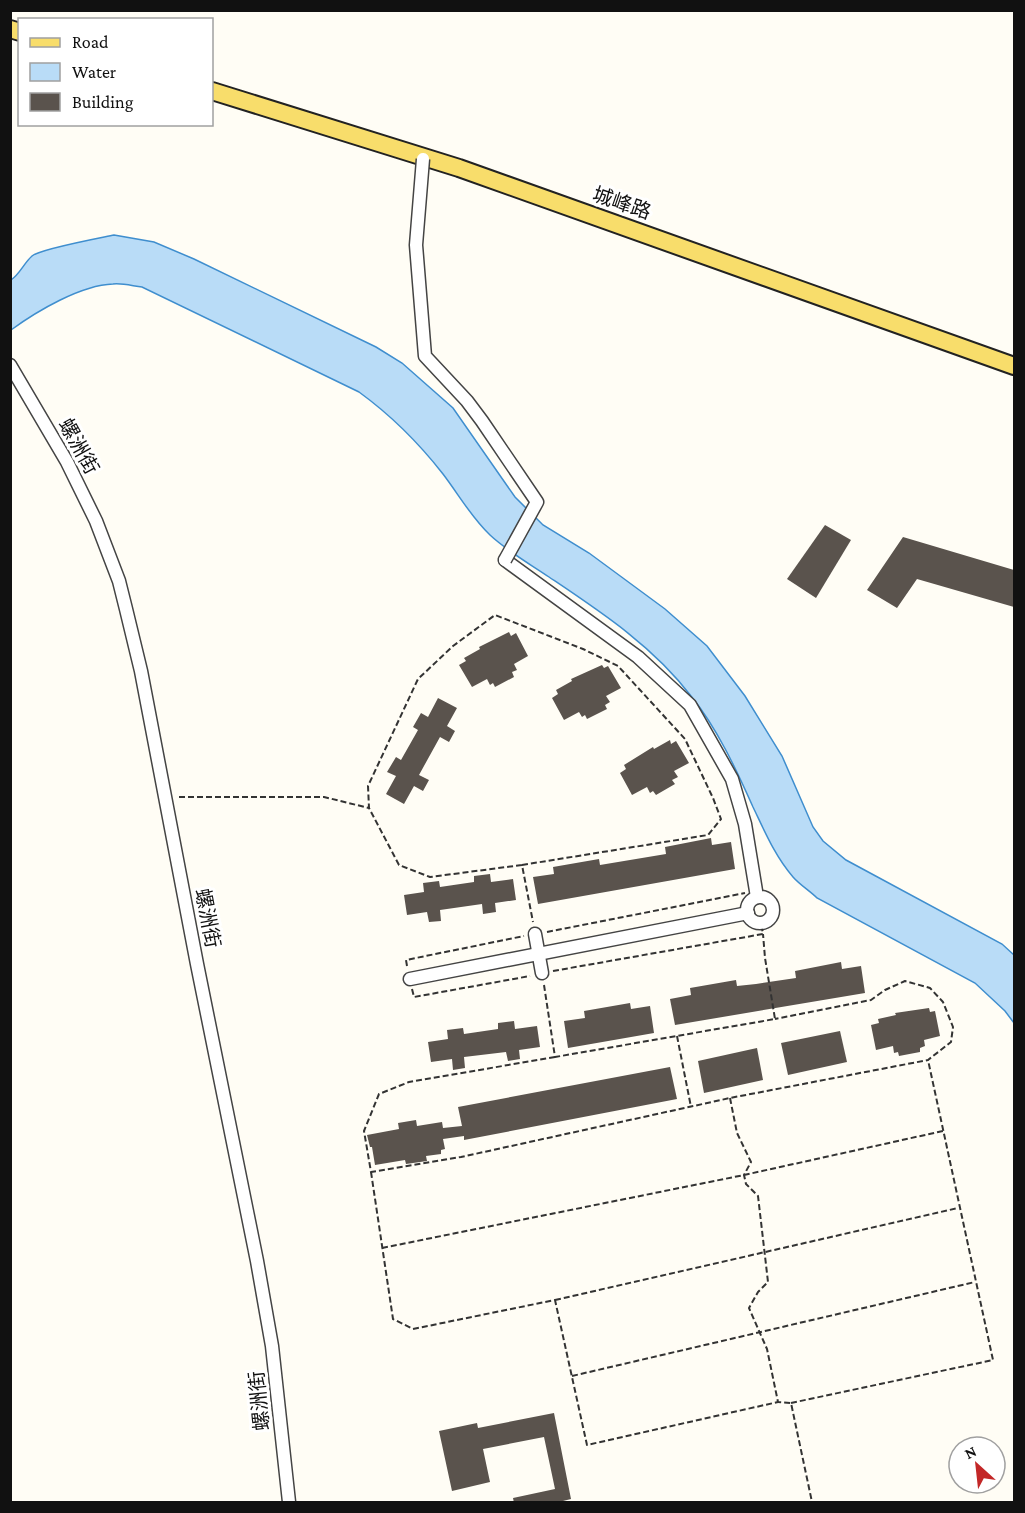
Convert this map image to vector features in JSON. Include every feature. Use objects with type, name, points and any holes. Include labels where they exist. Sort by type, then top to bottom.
[{"type":"main road","name":"城峰路","points":[[213,92],[459,168],[1014,366]]},
{"type":"street","points":[[423,159],[417,245],[424,356],[467,401],[537,502],[505,560],[638,657],[690,705],[732,779],[745,824],[757,894],[748,905],[748,913],[762,928],[773,908],[769,900],[757,894]]},
{"type":"street","name":"螺洲街","points":[[10,366],[66,462],[108,550],[119,581],[141,671],[267,1313],[289,1503]]},
{"type":"street","points":[[410,979],[748,913]]},
{"type":"street","points":[[535,934],[542,974]]},
{"type":"path","points":[[495,615],[583,649],[618,666],[685,739],[721,819],[708,835],[522,865],[430,877],[399,865],[369,808],[368,786],[418,679],[453,646],[495,615]]},
{"type":"path","points":[[165,798],[324,796],[369,808]]},
{"type":"path","points":[[522,865],[535,934]]},
{"type":"path","points":[[757,894],[406,960],[414,997],[542,974],[762,928],[775,1019]]},
{"type":"path","points":[[542,974],[555,1057]]},
{"type":"path","points":[[371,1172],[461,1157],[730,1098],[928,1060],[951,1042],[952,1027],[943,1002],[930,988],[904,981],[871,1000],[775,1019],[410,1082],[380,1094],[364,1131],[393,1319],[413,1329],[555,1300],[960,1208]]},
{"type":"path","points":[[676,1036],[691,1107]]},
{"type":"path","points":[[555,1300],[587,1445],[778,1401],[791,1403],[993,1360],[928,1060]]},
{"type":"path","points":[[730,1098],[737,1133],[751,1162],[744,1175],[746,1184],[758,1196],[768,1282],[758,1292],[749,1308],[767,1348],[778,1401]]},
{"type":"path","points":[[382,1248],[744,1175],[943,1131]]},
{"type":"path","points":[[572,1376],[975,1282]]},
{"type":"path","points":[[791,1403],[812,1503]]},
{"type":"water","points":[[114,235],[154,242],[194,259],[376,347],[402,363],[453,408],[515,497],[543,525],[589,553],[665,609],[707,646],[745,696],[782,756],[813,827],[823,841],[846,860],[1002,944],[1014,955],[1014,1023],[1005,1011],[975,983],[817,898],[796,880],[771,843],[718,735],[676,678],[625,631],[490,535],[414,440],[383,410],[359,392],[142,287],[117,284],[100,285],[87,289],[46,307],[11,330],[11,280],[32,256],[58,247]]},
{"type":"building","points":[[825,525],[851,540],[816,598],[787,579]]},
{"type":"building","points":[[903,537],[1014,570],[1014,607],[917,579],[897,608],[867,590]]},
{"type":"building","points":[[509,632],[511,636],[516,633],[528,656],[514,664],[517,670],[512,672],[514,677],[495,687],[493,683],[490,685],[487,679],[472,687],[459,665],[466,661],[464,658],[480,649],[479,647]]},
{"type":"building","points":[[602,665],[604,668],[608,666],[621,688],[606,696],[610,702],[605,705],[607,709],[587,719],[579,712],[564,720],[552,698],[558,694],[556,690],[572,681],[571,679]]},
{"type":"building","points":[[438,698],[457,708],[447,726],[455,731],[449,742],[440,737],[419,775],[429,780],[423,791],[414,786],[404,804],[386,794],[396,776],[387,772],[396,757],[401,760],[418,730],[413,727],[421,713],[428,717]]},
{"type":"building","points":[[670,740],[671,744],[676,741],[689,763],[674,771],[678,777],[672,780],[675,784],[656,795],[653,791],[650,793],[647,787],[632,795],[620,773],[626,769],[624,765],[653,747],[654,749]]},
{"type":"building","points":[[711,838],[712,845],[731,842],[735,869],[538,904],[533,877],[554,874],[553,867],[599,859],[600,865],[666,854],[665,847]]},
{"type":"building","points":[[490,874],[491,882],[513,879],[516,900],[495,903],[496,912],[483,914],[482,904],[440,910],[441,921],[429,922],[427,912],[407,915],[404,895],[424,892],[423,883],[439,881],[440,887],[474,882],[474,876]]},
{"type":"building","points":[[841,962],[842,969],[861,966],[865,993],[675,1025],[670,999],[691,995],[690,988],[736,980],[737,986],[796,978],[795,971]]},
{"type":"building","points":[[630,1003],[631,1009],[650,1006],[654,1033],[568,1048],[564,1021],[585,1018],[584,1011]]},
{"type":"building","points":[[929,1008],[930,1012],[935,1011],[940,1036],[924,1040],[925,1046],[920,1048],[920,1052],[899,1056],[898,1052],[894,1053],[893,1046],[876,1050],[871,1025],[879,1023],[878,1019],[896,1015],[895,1013]]},
{"type":"building","points":[[514,1021],[515,1029],[537,1026],[540,1047],[519,1050],[520,1059],[508,1061],[506,1052],[464,1057],[465,1068],[453,1070],[452,1059],[431,1062],[428,1042],[448,1039],[447,1030],[463,1028],[464,1034],[498,1029],[498,1023]]},
{"type":"building","points":[[840,1031],[847,1062],[788,1075],[781,1043]]},
{"type":"building","points":[[757,1048],[763,1080],[704,1093],[698,1061]]},
{"type":"building","points":[[670,1067],[677,1099],[464,1140],[464,1136],[443,1139],[445,1149],[441,1150],[441,1154],[426,1156],[427,1161],[406,1164],[405,1160],[375,1165],[367,1135],[399,1129],[398,1123],[416,1120],[417,1126],[442,1122],[443,1128],[462,1126],[458,1107]]},
{"type":"building","points":[[554,1413],[571,1499],[555,1503],[514,1503],[513,1498],[555,1489],[544,1437],[483,1449],[490,1482],[452,1491],[439,1431],[477,1423],[478,1428]]}]
